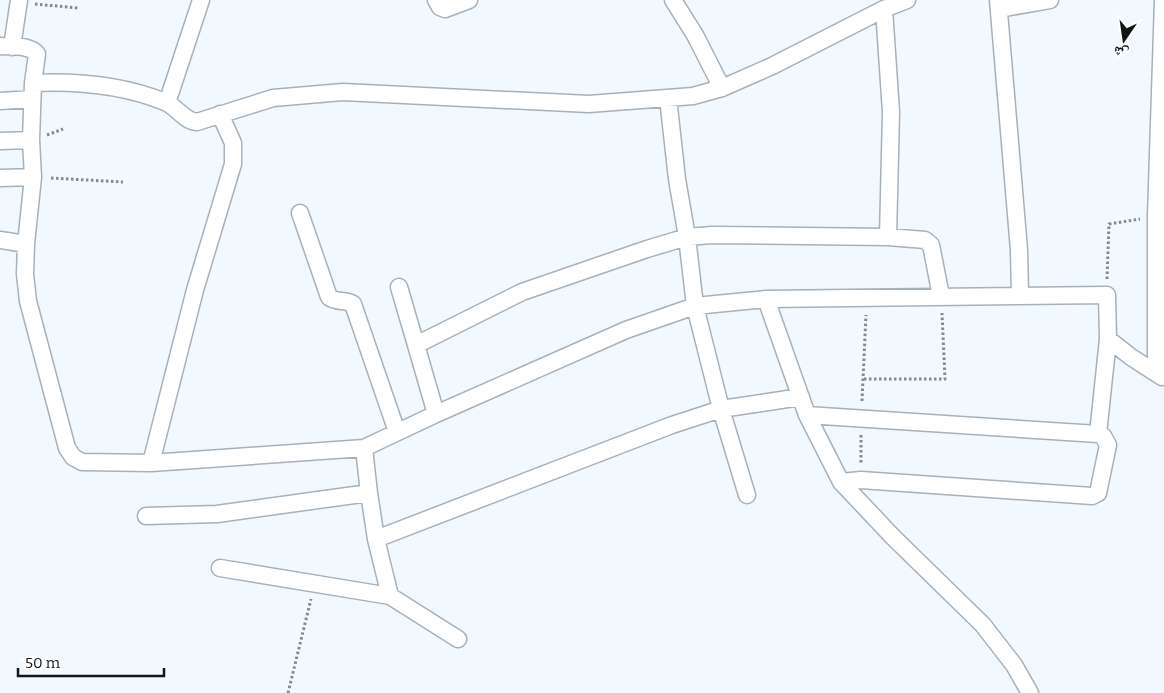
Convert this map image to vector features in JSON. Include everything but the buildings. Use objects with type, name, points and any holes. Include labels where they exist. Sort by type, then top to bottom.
[{"type":"street","points":[[167,103],[201,0]]},
{"type":"street","points":[[436,0],[440,7],[445,9],[470,0]]},
{"type":"street","points":[[673,0],[695,35],[722,88]]},
{"type":"street","points":[[1020,295],[1020,250],[999,4],[1050,0]]},
{"type":"street","points":[[1160,376],[1156,216],[1163,0]]},
{"type":"street","points":[[19,1],[6,46],[30,48],[37,54],[32,100],[31,140],[33,177],[26,244],[25,274],[28,301],[67,448],[73,457],[82,462],[151,463],[364,448],[626,330],[695,306],[766,299],[1107,294],[1108,339],[1098,434]]},
{"type":"street","points":[[33,83],[86,82],[119,89],[167,103],[197,122],[273,98],[343,92],[589,104],[693,96],[722,88],[772,66],[897,3],[891,112],[888,237]]},
{"type":"street","points":[[668,98],[677,179],[687,237],[695,306],[721,409],[747,495]]},
{"type":"street","points":[[0,101],[32,100]]},
{"type":"street","points":[[151,463],[195,290],[233,164],[233,143],[220,114]]},
{"type":"street","points":[[0,141],[31,140]]},
{"type":"street","points":[[0,178],[33,177]]},
{"type":"street","points":[[300,212],[329,297],[336,301],[353,304],[397,432]]},
{"type":"street","points":[[416,345],[522,292],[687,237],[712,235],[888,237],[925,240],[931,245],[941,296]]},
{"type":"street","points":[[0,240],[26,244]]},
{"type":"street","points":[[399,287],[436,414]]},
{"type":"street","points":[[766,299],[807,415],[841,482],[892,536],[983,625],[1014,665],[1030,693]]},
{"type":"street","points":[[1108,339],[1160,376]]},
{"type":"street","points":[[376,539],[672,424],[721,409],[801,398]]},
{"type":"street","points":[[807,415],[1098,434],[1103,436],[1108,445],[1098,493],[1092,496],[861,480],[841,482]]},
{"type":"street","points":[[364,448],[376,539],[390,596]]},
{"type":"street","points":[[146,516],[218,514],[369,494]]},
{"type":"street","points":[[220,568],[390,596],[458,639]]},
{"type":"path","points":[[19,1],[78,8]]},
{"type":"path","points":[[33,177],[123,182]]},
{"type":"path","points":[[1107,294],[1109,224],[1156,216]]},
{"type":"path","points":[[867,297],[864,379],[945,380],[941,296]]},
{"type":"path","points":[[860,418],[861,480]]},
{"type":"path","points":[[288,693],[315,584]]}]
